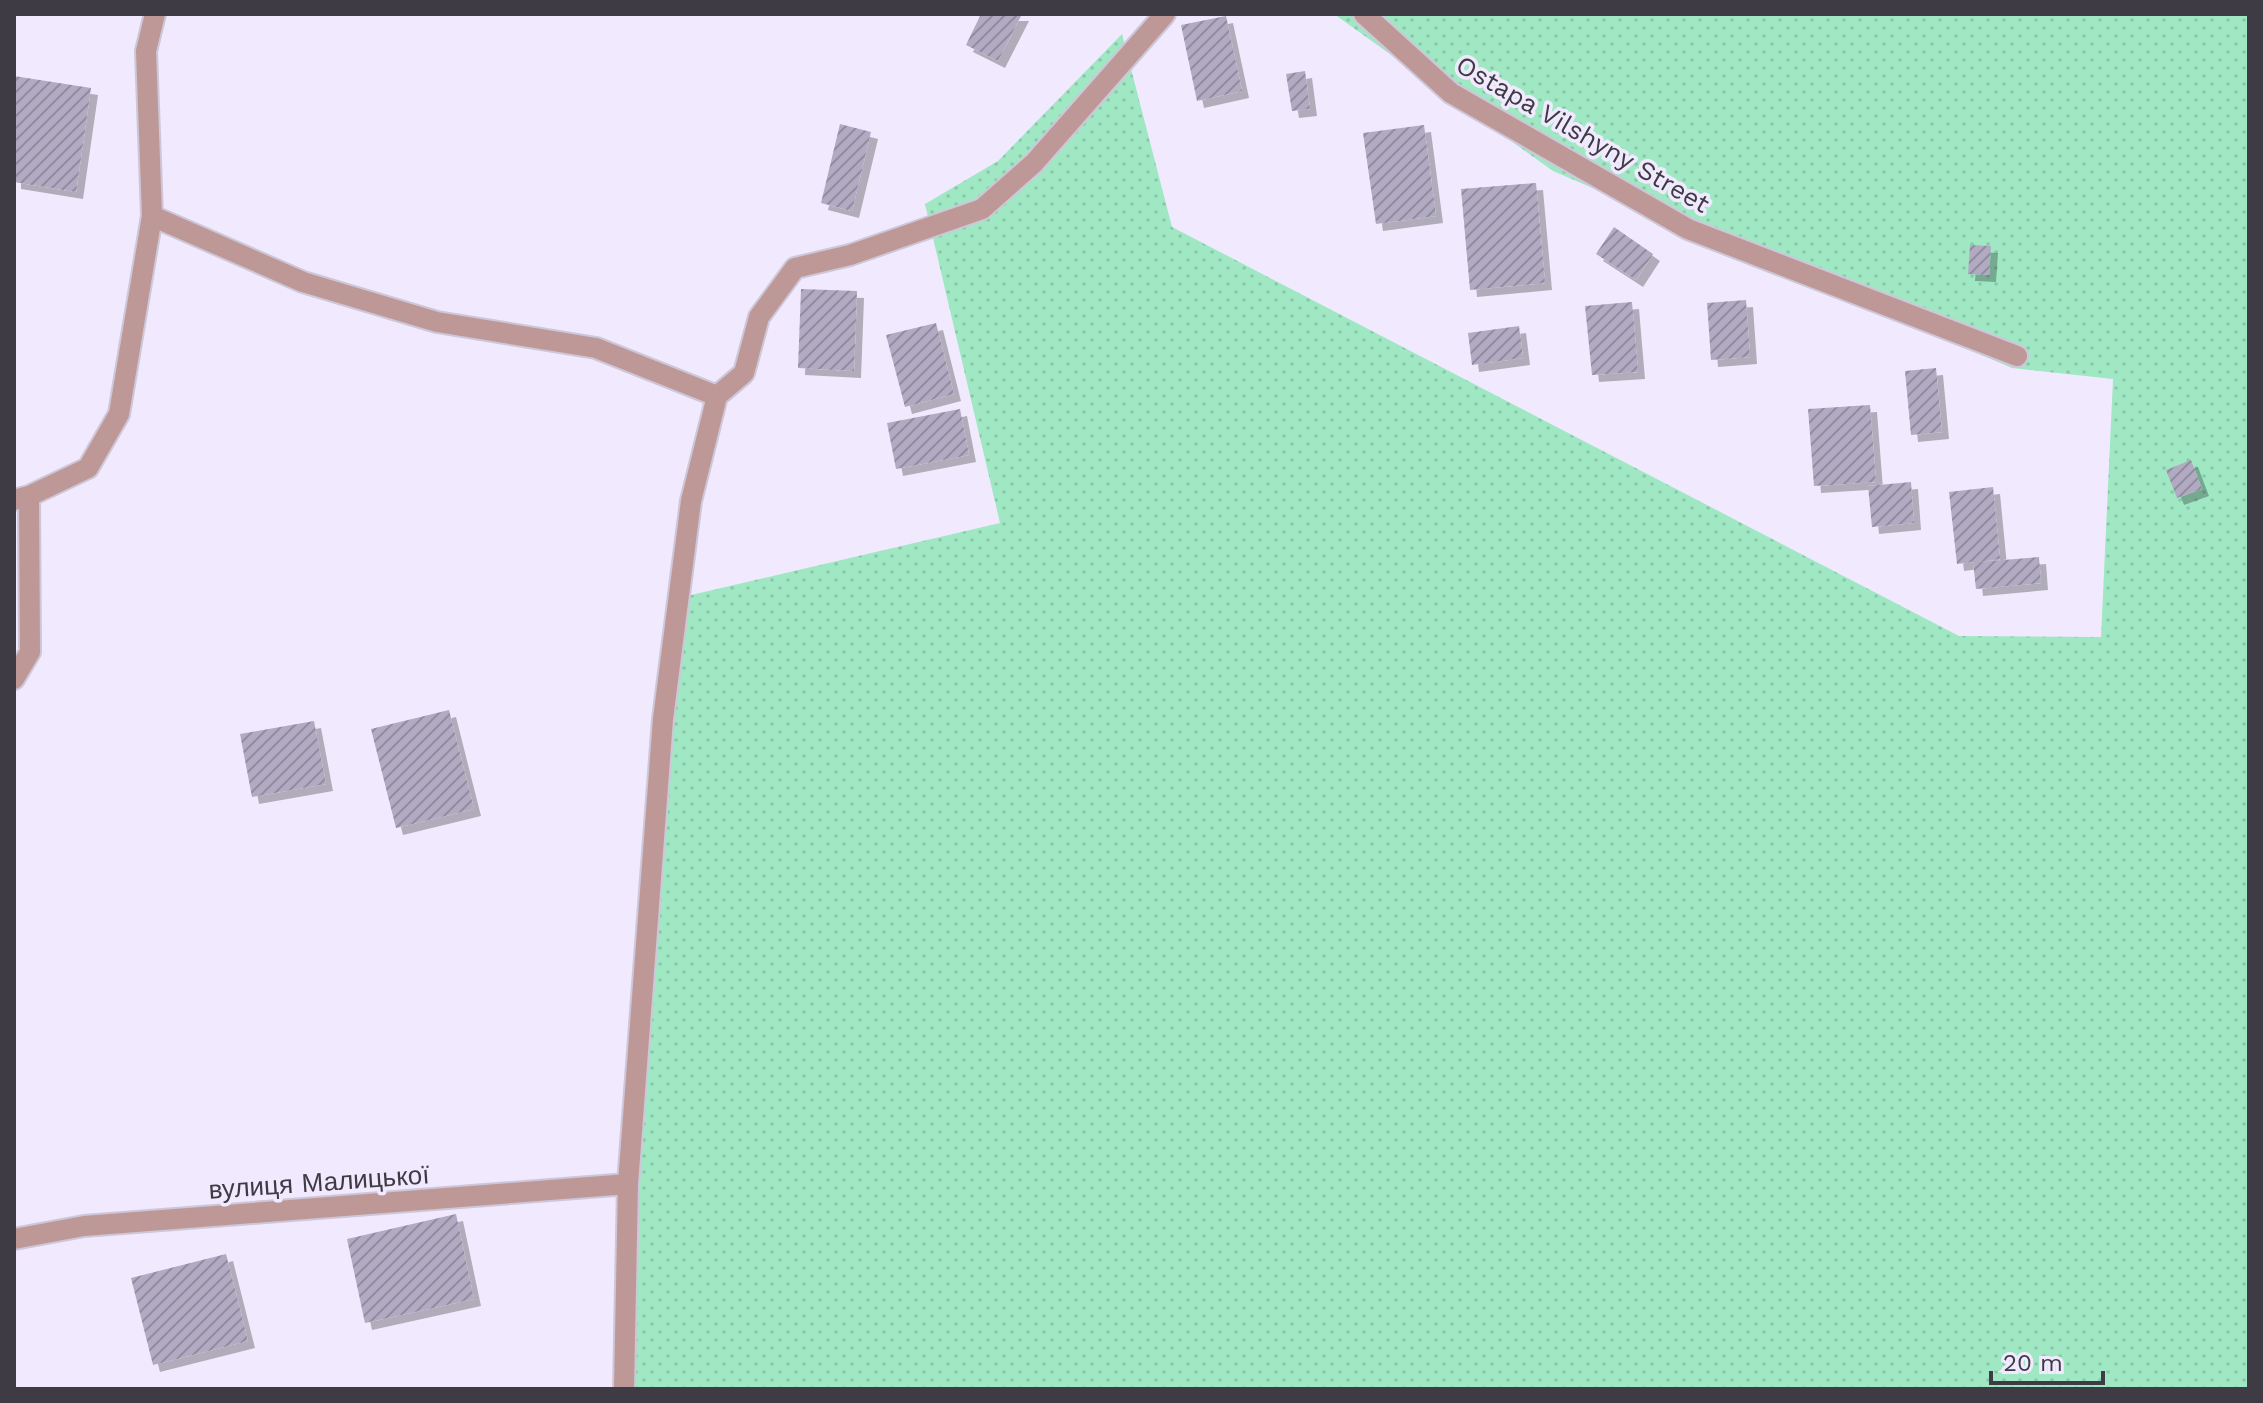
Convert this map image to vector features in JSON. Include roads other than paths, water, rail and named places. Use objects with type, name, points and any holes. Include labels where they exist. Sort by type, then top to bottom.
[{"type":"street","points":[[14,679],[30,652],[21,498],[88,468],[119,414],[152,216],[146,51],[155,14]]},
{"type":"street","points":[[624,1389],[628,1184],[663,719],[691,501],[717,396],[744,373],[759,317],[795,268],[850,255],[982,209],[1034,163],[1165,14]]},
{"type":"street","name":"Ostapa Vilshyny Street","points":[[1364,14],[1451,93],[1688,229],[2017,356]]},
{"type":"street","points":[[152,216],[303,282],[437,322],[596,348],[717,396]]},
{"type":"street","name":"вулиця Малицької","points":[[14,1239],[84,1226],[628,1184]]}]
